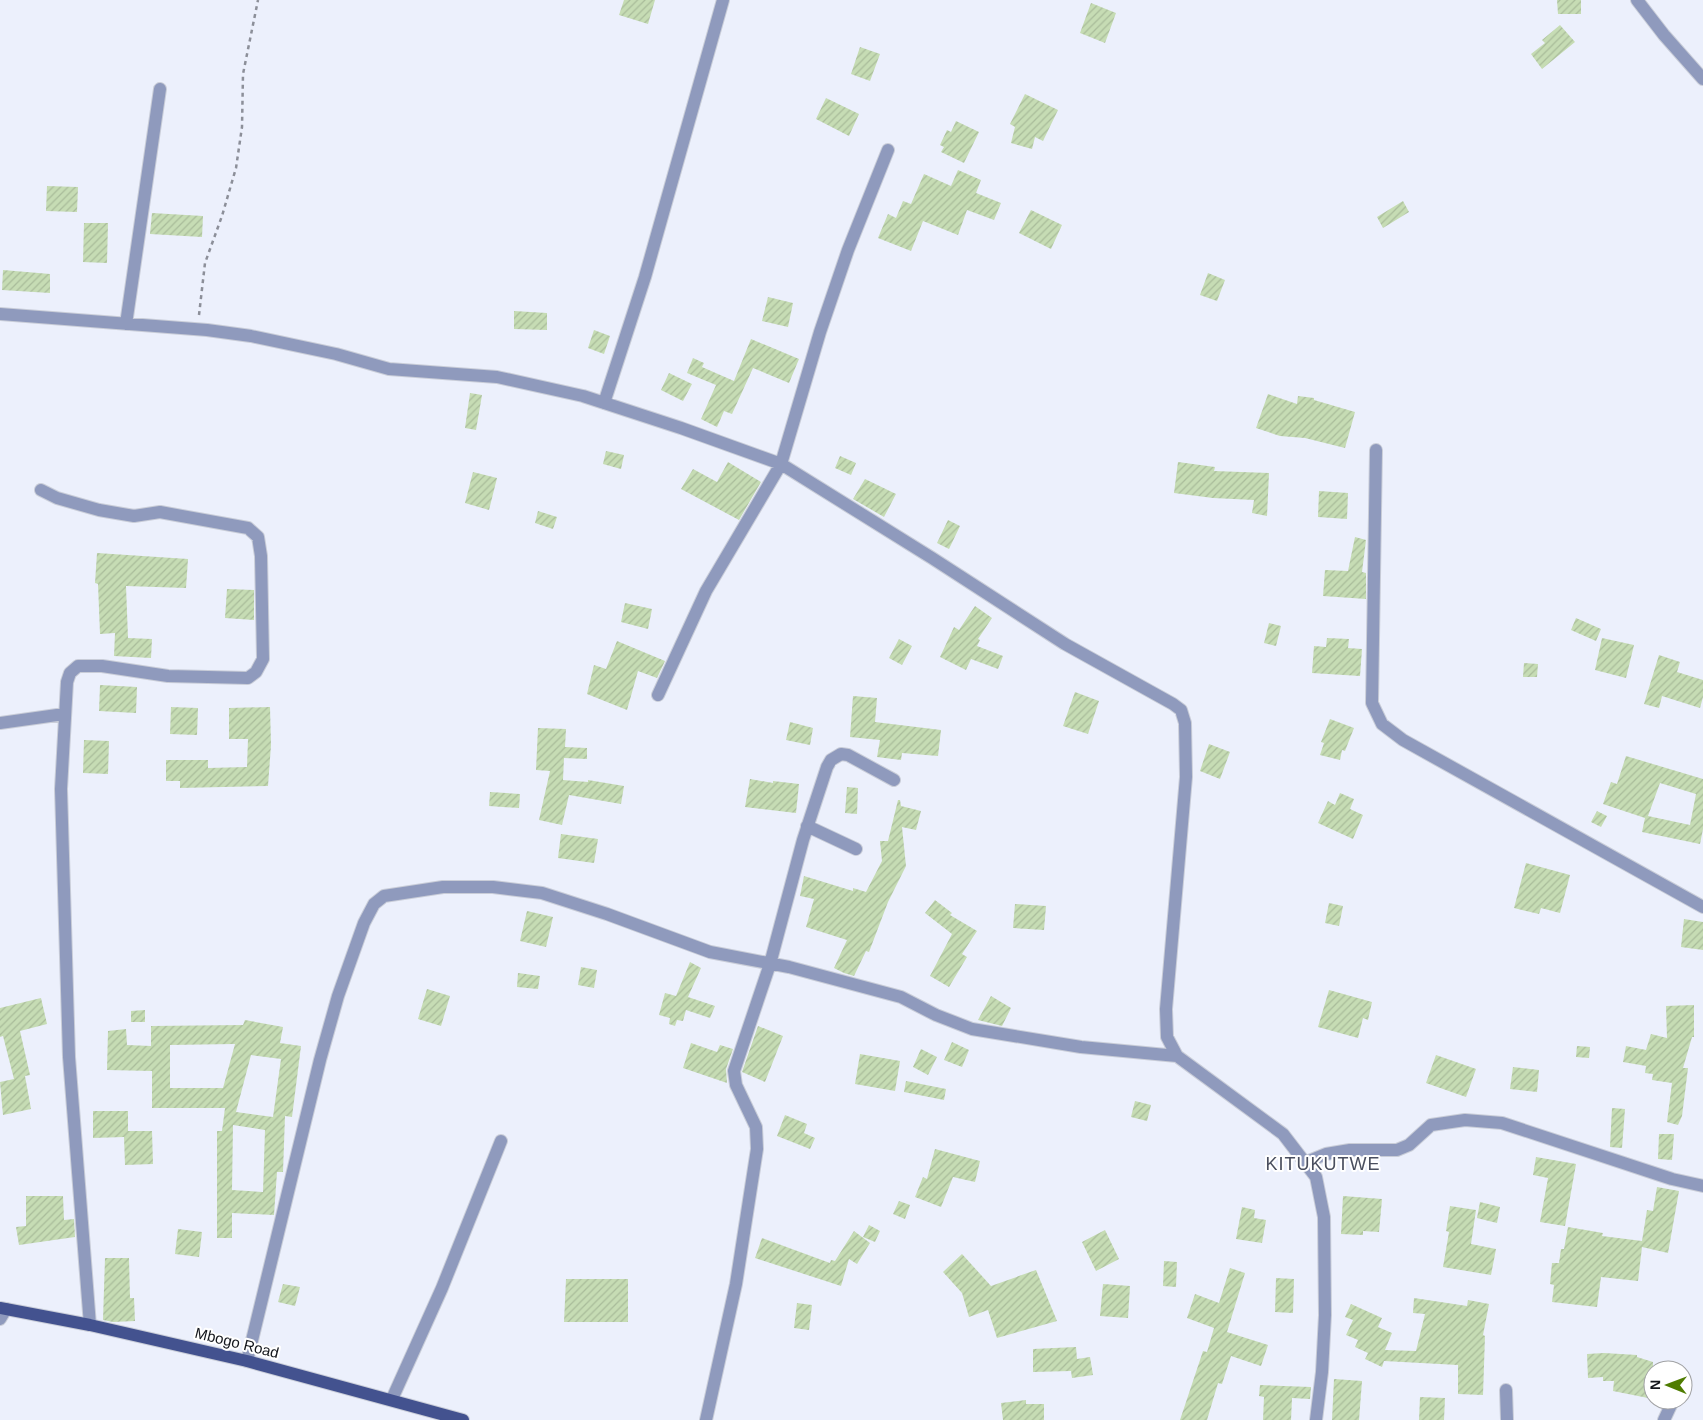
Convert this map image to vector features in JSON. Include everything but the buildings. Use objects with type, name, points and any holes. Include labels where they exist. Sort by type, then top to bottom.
[{"type":"main road","name":"Mbogo Road","points":[[2,1312],[90,1325],[247,1362],[392,1399],[463,1420]]},
{"type":"street","points":[[604,403],[645,277],[723,0]]},
{"type":"street","points":[[1637,0],[1664,35],[1703,79]]},
{"type":"street","points":[[126,324],[160,89]]},
{"type":"street","points":[[658,695],[706,591],[781,464],[820,332],[848,250],[888,150]]},
{"type":"street","points":[[0,314],[197,329],[251,336],[336,354],[388,369],[496,377],[604,403],[781,464],[1065,644],[1173,704],[1180,710],[1187,740],[1186,777],[1166,1009],[1167,1038],[1177,1056],[1283,1134],[1316,1177],[1324,1217],[1325,1315],[1322,1372],[1316,1420]]},
{"type":"street","points":[[1376,450],[1372,703],[1382,724],[1404,740],[1703,907]]},
{"type":"street","points":[[41,490],[58,498],[99,510],[134,516],[160,512],[248,528],[258,537],[261,556],[263,659],[256,672],[248,678],[168,676],[102,666],[78,666],[70,673],[64,714],[61,789],[68,1057],[90,1325]]},
{"type":"street","points":[[0,723],[64,714]]},
{"type":"street","points":[[706,1420],[736,1284],[757,1150],[756,1127],[736,1085],[734,1071],[770,964],[808,826],[831,760],[841,754],[848,755],[894,780]]},
{"type":"street","points":[[808,826],[856,849]]},
{"type":"street","points":[[247,1362],[320,1060],[338,996],[364,923],[374,904],[384,896],[442,887],[493,887],[542,892],[710,952],[790,967],[901,997],[936,1015],[972,1029],[1081,1047],[1177,1056]]},
{"type":"street","points":[[1304,1162],[1326,1154],[1350,1150],[1397,1150],[1409,1145],[1430,1125],[1465,1120],[1502,1123],[1672,1179],[1703,1186]]},
{"type":"street","points":[[392,1399],[442,1288],[501,1141]]},
{"type":"street","points":[[1506,1390],[1507,1420]]},
{"type":"path","points":[[197,329],[205,263],[222,216],[236,168],[242,127],[243,74],[258,0]]},
{"type":"district","name":"KITUKUTWE","points":[[1323,1164]]}]
